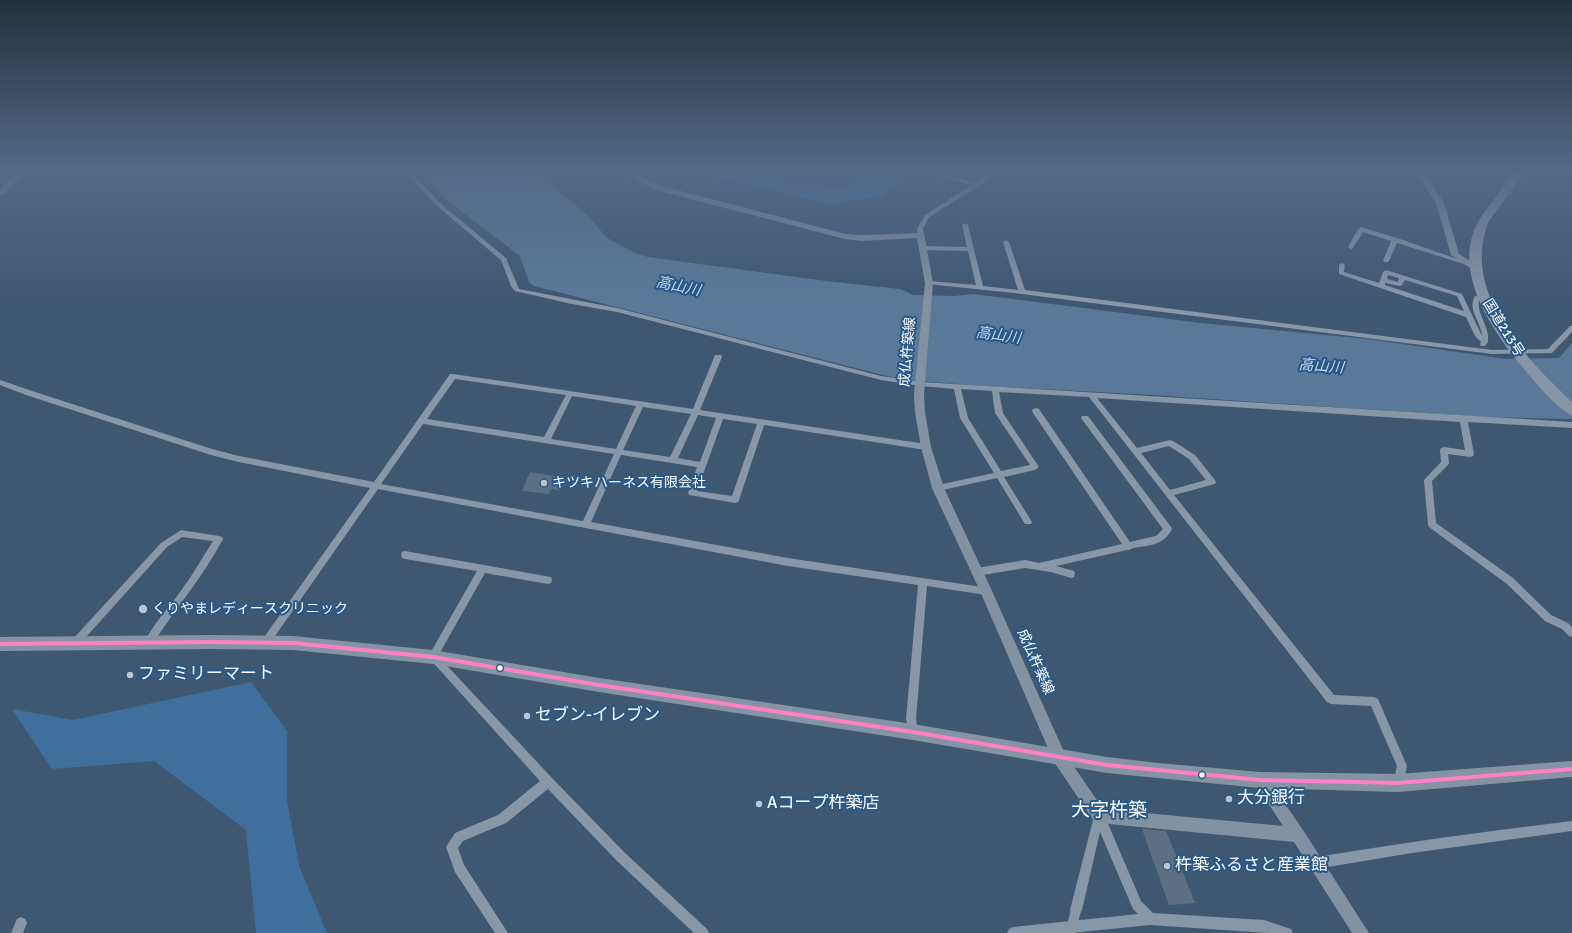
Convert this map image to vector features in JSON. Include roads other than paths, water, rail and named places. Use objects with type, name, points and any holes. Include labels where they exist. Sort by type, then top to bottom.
[{"type":"highway","name":"国道213号","points":[[1491,213],[1480,228],[1475,256],[1476,268],[1485,299],[1497,323],[1528,367],[1572,410]]},
{"type":"main road","points":[[753,213],[845,236],[862,238],[922,235]]},
{"type":"main road","points":[[1443,213],[1455,255],[1476,268]]},
{"type":"main road","name":"成仏杵築線","points":[[922,235],[929,283],[920,384],[920,412],[926,447],[938,488],[986,591],[1059,757],[1099,816]]},
{"type":"main road","points":[[0,644],[293,643],[433,657],[599,686],[913,732],[1059,757],[1158,771],[1260,780],[1398,783],[1572,770]]},
{"type":"main road","points":[[1260,780],[1298,835],[1361,933]]},
{"type":"main road","points":[[1099,816],[1298,835]]},
{"type":"street","points":[[447,213],[504,259],[514,286],[517,290],[617,310],[881,378],[920,384],[1464,420],[1572,425]]},
{"type":"street","points":[[922,235],[920,230],[928,216],[933,213]]},
{"type":"street","points":[[965,225],[980,288]]},
{"type":"street","points":[[1351,247],[1360,229],[1463,261],[1476,268]]},
{"type":"street","points":[[1386,261],[1395,239]]},
{"type":"street","points":[[1006,242],[1022,292]]},
{"type":"street","points":[[924,248],[971,249]]},
{"type":"street","points":[[1342,265],[1341,273],[1382,283],[1468,315]]},
{"type":"street","points":[[1382,283],[1386,272],[1460,294],[1478,336],[1485,342]]},
{"type":"street","points":[[929,283],[1022,292],[1492,352],[1550,351],[1572,328]]},
{"type":"street","points":[[1485,299],[1477,297],[1475,301],[1475,308],[1485,332],[1485,342]]},
{"type":"street","points":[[1476,349],[1485,342]]},
{"type":"street","points":[[673,460],[695,413],[718,357]]},
{"type":"street","points":[[265,643],[453,376],[926,447]]},
{"type":"street","points":[[0,382],[29,393],[211,452],[239,459],[376,486],[788,562],[986,591]]},
{"type":"street","points":[[957,386],[964,418],[1028,522]]},
{"type":"street","points":[[938,488],[1000,476],[1035,467],[999,413],[995,389]]},
{"type":"street","points":[[546,441],[570,394]]},
{"type":"street","points":[[1091,395],[1331,699],[1374,702],[1402,766],[1398,783]]},
{"type":"street","points":[[585,525],[640,405]]},
{"type":"street","points":[[1036,411],[1129,547]]},
{"type":"street","points":[[720,417],[692,493],[735,500],[761,423]]},
{"type":"street","points":[[1040,566],[1159,539],[1168,529],[1085,418]]},
{"type":"street","points":[[1464,420],[1470,454],[1444,450],[1445,463],[1428,480],[1432,525],[1510,581],[1548,618],[1565,626],[1572,633]]},
{"type":"street","points":[[422,421],[702,465]]},
{"type":"street","points":[[1135,451],[1170,443],[1192,457],[1212,482],[1169,493]]},
{"type":"street","points":[[74,644],[164,545],[181,533],[219,539],[184,594],[156,631],[149,643]]},
{"type":"street","points":[[405,555],[548,580]]},
{"type":"street","points":[[977,572],[1025,564],[1040,566],[1071,574]]},
{"type":"street","points":[[483,569],[433,657],[548,782],[621,857],[703,933]]},
{"type":"street","points":[[913,732],[911,719],[923,582]]},
{"type":"street","points":[[502,933],[459,868],[452,848],[459,837],[502,819],[548,782]]},
{"type":"street","points":[[1070,933],[1099,816]]},
{"type":"street","points":[[1099,816],[1137,905],[1150,919]]},
{"type":"street","points":[[1316,863],[1376,852],[1418,848],[1572,826]]},
{"type":"street","points":[[1014,933],[1150,919],[1264,926],[1287,933]]},
{"type":"water","name":"高山川","points":[[463,213],[584,213],[607,238],[635,253],[648,257],[826,281],[900,289],[913,295],[954,296],[973,294],[1201,323],[1367,339],[1506,359],[1559,358],[1572,343],[1572,419],[1483,417],[907,380],[534,286],[529,282],[520,256]]},
{"type":"place","name":"キツキハーネス有限会社","points":[[544,483]]},
{"type":"place","name":"くりやまレディースクリニック","points":[[143,609]]},
{"type":"place","name":"ファミリーマート","points":[[130,675]]},
{"type":"place","name":"セブン-イレブン","points":[[527,716]]},
{"type":"place","name":"大分銀行","points":[[1229,799]]},
{"type":"place","name":"Aコープ杵築店","points":[[759,804]]},
{"type":"place","name":"杵築ふるさと産業館","points":[[1167,866]]},
{"type":"district","name":"大字杵築","points":[[1109,811]]}]
